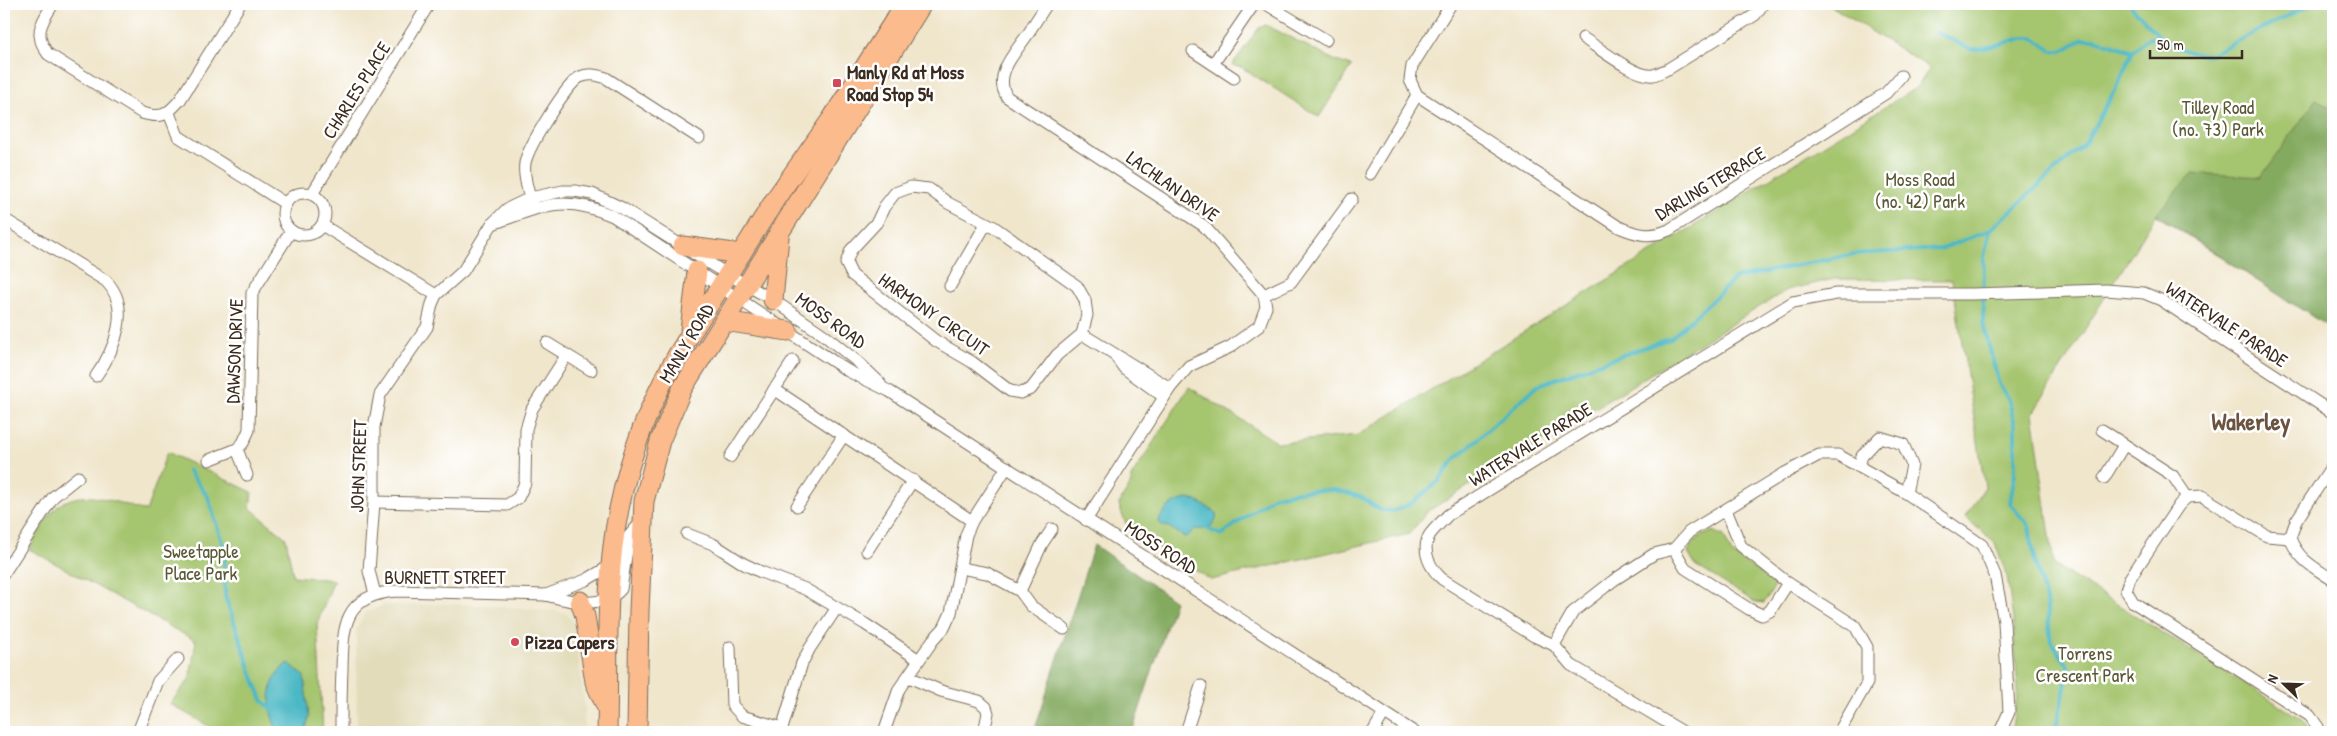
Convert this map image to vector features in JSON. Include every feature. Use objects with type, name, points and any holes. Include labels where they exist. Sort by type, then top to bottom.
[{"type":"main road","name":"MANLY ROAD","points":[[608,732],[612,565],[618,510],[640,432],[666,375],[724,280],[786,183],[846,98],[905,4]]},
{"type":"main road","name":"MANLY ROAD","points":[[638,732],[642,521],[648,480],[671,413],[682,389],[922,4]]},
{"type":"main road","points":[[773,300],[780,233]]},
{"type":"main road","points":[[683,246],[741,254]]},
{"type":"main road","points":[[689,337],[697,271]]},
{"type":"main road","points":[[724,321],[788,331]]},
{"type":"main road","points":[[580,601],[585,616],[595,682],[608,709]]},
{"type":"street","points":[[52,4],[40,29],[40,44],[48,54],[142,113],[155,117],[169,113],[180,100],[240,4]]},
{"type":"street","name":"CHARLES PLACE","points":[[312,194],[429,4]]},
{"type":"street","name":"LACHLAN DRIVE","points":[[1047,4],[1003,72],[1001,88],[1007,98],[1204,226],[1264,295]]},
{"type":"street","points":[[1213,64],[1254,4]]},
{"type":"street","points":[[1266,4],[1326,40]]},
{"type":"street","points":[[1370,174],[1417,95],[1410,80],[1412,66],[1452,4]]},
{"type":"street","points":[[1583,38],[1630,68],[1644,75],[1653,75],[1668,69],[1755,15],[1763,4]]},
{"type":"street","points":[[1193,51],[1234,78]]},
{"type":"street","points":[[531,203],[524,174],[527,156],[567,89],[574,81],[584,75],[591,74],[606,78],[700,138]]},
{"type":"street","name":"DARLING TERRACE","points":[[1417,95],[1619,227],[1632,233],[1656,236],[1669,230],[1886,93],[1901,76]]},
{"type":"street","points":[[169,113],[178,136],[286,204]]},
{"type":"street","name":"HARMONY CIRCUIT","points":[[912,187],[929,189],[948,203],[986,224],[1077,286],[1085,300],[1087,315],[1082,334],[1057,355],[1030,389],[1021,393],[1010,391],[972,362],[919,329],[880,296],[864,286],[852,274],[846,263],[851,250],[877,222],[884,207],[895,193],[912,187]]},
{"type":"street","points":[[322,225],[436,295],[463,271],[492,224],[507,210],[563,191],[592,194],[622,208],[683,246],[724,280],[743,292]]},
{"type":"street","points":[[298,194],[312,194],[318,198],[324,206],[325,213],[322,225],[318,231],[308,235],[300,235],[291,231],[283,217],[286,204],[298,194]]},
{"type":"street","points":[[1086,520],[1167,392],[1189,366],[1230,347],[1259,326],[1266,307],[1264,295],[1291,282],[1352,199]]},
{"type":"street","points":[[531,203],[565,203],[597,209],[613,216],[697,271],[724,280]]},
{"type":"street","points":[[4,219],[106,281],[113,288],[120,305],[120,314],[109,359],[96,376]]},
{"type":"street","points":[[950,286],[986,224]]},
{"type":"street","name":"DAWSON DRIVE","points":[[237,449],[243,443],[249,430],[252,293],[291,231]]},
{"type":"street","name":"WATERVALE PARADE","points":[[1683,732],[1571,665],[1554,644],[1534,636],[1442,579],[1433,571],[1426,554],[1429,537],[1448,516],[1793,302],[1836,294],[2004,294],[2106,290],[2144,293],[2160,300],[2333,414]]},
{"type":"street","name":"MOSS ROAD","points":[[743,292],[773,300],[838,344],[889,391]]},
{"type":"street","name":"MOSS ROAD","points":[[743,292],[788,331],[848,371],[889,391],[1414,732]]},
{"type":"street","name":"JOHN STREET","points":[[375,594],[369,571],[374,502],[374,427],[380,395],[427,327],[436,295]]},
{"type":"street","points":[[1082,334],[1116,357],[1124,368],[1167,392]]},
{"type":"street","points":[[546,342],[591,370]]},
{"type":"street","points":[[374,502],[507,504],[518,498],[525,483],[526,429],[532,409],[566,356]]},
{"type":"street","points":[[730,457],[793,360]]},
{"type":"street","points":[[774,389],[972,520]]},
{"type":"street","points":[[2102,430],[2173,476],[2187,497]]},
{"type":"street","points":[[797,506],[844,435]]},
{"type":"street","points":[[1859,464],[1862,456],[1880,437],[1903,444],[1912,465],[1906,493]]},
{"type":"street","points":[[2104,478],[2124,445]]},
{"type":"street","points":[[209,460],[237,449],[247,475]]},
{"type":"street","points":[[1554,644],[1573,612],[1614,580],[1654,554],[1674,549],[1689,532],[1785,473],[1819,455],[1838,455],[1859,464],[1906,493],[1982,545],[1995,575],[2004,622],[2009,712],[2000,732]]},
{"type":"street","points":[[2333,464],[2296,521],[2290,538],[2301,558],[2333,580]]},
{"type":"street","points":[[884,732],[895,699],[919,660],[944,628],[951,612],[966,535],[972,520],[1007,467]]},
{"type":"street","points":[[4,573],[53,496],[78,477]]},
{"type":"street","points":[[867,551],[913,480]]},
{"type":"street","points":[[2290,538],[2267,536],[2202,496],[2187,497],[2179,505],[2130,578],[2126,590],[2133,602],[2310,716],[2318,727],[2317,732]]},
{"type":"street","points":[[1726,510],[1741,546],[1788,583],[1855,626],[1867,647],[1867,683],[1839,732]]},
{"type":"street","points":[[610,599],[621,590],[628,536],[642,521]]},
{"type":"street","points":[[1020,591],[1042,544],[1052,529]]},
{"type":"street","points":[[687,534],[713,544],[744,564],[805,589],[836,609],[865,624],[919,660]]},
{"type":"street","points":[[1674,549],[1685,568],[1749,609],[1762,614],[1770,612],[1788,583]]},
{"type":"street","name":"BURNETT STREET","points":[[546,595],[586,580],[612,565]]},
{"type":"street","points":[[961,568],[987,573],[1020,591],[1031,606],[1064,629]]},
{"type":"street","name":"BURNETT STREET","points":[[340,732],[342,635],[352,611],[362,601],[375,594],[398,592],[546,595],[580,601],[610,599]]},
{"type":"street","points":[[730,647],[732,705],[742,716],[781,730],[806,656],[836,609]]},
{"type":"street","points":[[138,732],[158,681],[178,659]]},
{"type":"street","points":[[909,677],[941,691],[979,701],[986,707],[988,713],[986,728]]},
{"type":"street","points":[[1186,732],[1201,686]]},
{"type":"street","points":[[1374,732],[1384,713]]},
{"type":"shaded area","points":[[465,604],[555,611],[567,614],[574,622],[585,709],[584,732],[357,732],[356,629],[366,613],[383,605]]},
{"type":"green space","points":[[1828,4],[2333,4],[2333,330],[2156,215],[2033,413],[2054,565],[2300,718],[2309,732],[2011,732],[2018,691],[2013,619],[2007,576],[1995,543],[1965,517],[1985,487],[1952,280],[1834,279],[1787,290],[1428,511],[1409,534],[1211,580],[1156,546],[1148,544],[1131,531],[1124,519],[1119,504],[1131,483],[1131,477],[1189,387],[1278,443],[1358,435],[1917,87],[1930,68]]},
{"type":"green space","points":[[1266,25],[1336,61],[1352,66],[1319,117],[1241,67],[1232,65],[1259,28]]},
{"type":"green space","points":[[2316,99],[2333,110],[2333,330],[2156,214],[2192,173],[2261,177]]},
{"type":"green space","name":"Sweetapple Place Park","points":[[167,452],[252,492],[250,508],[286,538],[293,576],[334,580],[317,624],[323,732],[219,732],[170,704],[190,678],[196,641],[29,549],[54,510],[64,502],[74,498],[86,497],[110,500],[146,511]]},
{"type":"green space","points":[[1714,531],[1724,536],[1732,554],[1772,581],[1775,586],[1764,603],[1755,602],[1695,565],[1688,553],[1692,544],[1701,536]]},
{"type":"green space","points":[[1094,545],[1175,601],[1132,732],[1034,732]]},
{"type":"water","points":[[1188,499],[1197,501],[1217,513],[1215,521],[1210,527],[1195,529],[1188,536],[1184,537],[1159,522],[1166,509],[1178,501]]},
{"type":"water","points":[[289,663],[304,676],[309,717],[305,732],[278,732],[271,714],[270,694],[272,685],[281,669]]},
{"type":"waterway","points":[[2129,4],[2161,38]]},
{"type":"waterway","points":[[1204,527],[1221,535],[1274,496],[1304,491],[1335,490],[1361,497],[1380,510],[1394,511],[1412,503],[1439,481],[1453,461],[1538,385],[1671,338],[1736,278],[1854,254],[1941,249],[1990,230],[2085,143],[2116,88],[2133,51],[2149,38],[2165,41],[2186,51],[2211,54],[2312,4]]},
{"type":"waterway","points":[[1936,32],[1971,49],[1981,49],[2023,38],[2034,38],[2052,51],[2062,51],[2083,39],[2095,39],[2133,51]]},
{"type":"waterway","points":[[1990,230],[1984,257],[1983,323],[1999,384],[2009,401],[2015,425],[2015,472],[2010,504],[2029,526],[2035,562],[2046,601],[2051,642],[2068,665],[2055,732]]},
{"type":"waterway","points":[[188,470],[208,497],[224,549],[225,596],[262,700],[273,710]]},
{"type":"place","name":"Manly Rd at Moss Road Stop 54","points":[[837,83]]},
{"type":"place","name":"Pizza Capers","points":[[515,642]]},
{"type":"district","name":"Wakerley","points":[[2251,422]]},
{"type":"park label","name":"Tilley Road (no. 73) Park","points":[[2218,118]]},
{"type":"park label","name":"Moss Road (no. 42) Park","points":[[1920,190]]},
{"type":"park label","name":"Torrens Crescent Park","points":[[2085,664]]}]
